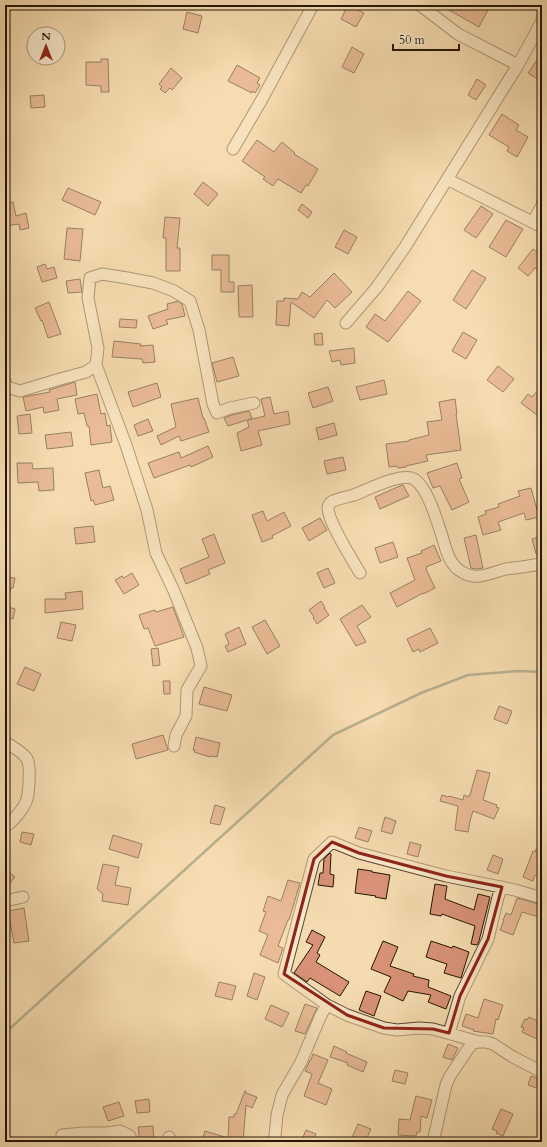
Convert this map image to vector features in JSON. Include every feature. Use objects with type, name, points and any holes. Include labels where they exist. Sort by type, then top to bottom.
[{"type":"street","points":[[233,149],[313,5]]},
{"type":"street","points":[[420,5],[458,34],[518,65]]},
{"type":"street","points":[[346,323],[377,287],[397,258],[448,179],[518,65],[542,21]]},
{"type":"street","points":[[448,179],[537,224],[542,205]]},
{"type":"street","points":[[174,746],[176,735],[186,716],[187,690],[201,666],[195,641],[156,553],[147,510],[126,445],[96,366],[98,348],[88,298],[90,278],[102,274],[153,283],[174,291],[190,301],[199,330],[212,404],[218,413],[230,408],[254,403]]},
{"type":"street","points":[[5,381],[7,387],[20,391],[86,372],[96,366]]},
{"type":"street","points":[[360,572],[345,549],[328,511],[328,506],[332,501],[353,495],[388,481],[408,477],[413,478],[426,494],[449,557],[455,567],[462,572],[471,576],[480,576],[506,569],[542,563]]},
{"type":"street","points":[[5,742],[22,753],[28,760],[30,773],[27,801],[21,812],[9,824]]},
{"type":"street","points":[[479,1042],[433,1029],[419,1028],[397,1030],[384,1028],[347,1015],[328,1005],[284,974],[314,859],[332,842],[359,853],[439,874],[515,890],[542,898]]},
{"type":"street","points":[[449,1033],[460,996],[488,939],[498,897],[502,887]]},
{"type":"street","points":[[5,901],[22,896]]},
{"type":"street","points":[[272,1142],[275,1136],[277,1115],[282,1095],[301,1062],[328,1005]]},
{"type":"street","points":[[433,1142],[446,1084],[473,1043],[486,1042],[493,1044],[513,1057],[542,1072]]},
{"type":"street","points":[[62,1135],[120,1131],[130,1136],[132,1142]]},
{"type":"highlighted area","points":[[332,842],[359,853],[446,876],[502,887],[488,939],[460,996],[449,1033],[433,1029],[384,1028],[347,1015],[284,974],[314,859]]},
{"type":"building","points":[[348,5],[364,13],[356,27],[341,19]]},
{"type":"building","points":[[440,5],[488,5],[486,9],[488,10],[479,27]]},
{"type":"building","points":[[187,12],[202,16],[198,33],[183,29]]},
{"type":"building","points":[[352,47],[364,54],[354,73],[342,67]]},
{"type":"building","points":[[542,53],[542,82],[528,73]]},
{"type":"building","points":[[101,59],[108,59],[109,92],[101,92],[101,86],[86,85],[86,62],[101,62]]},
{"type":"building","points":[[237,65],[260,78],[257,83],[260,85],[255,93],[252,91],[252,93],[228,81]]},
{"type":"building","points":[[171,68],[182,78],[172,90],[170,88],[165,93],[160,89],[162,87],[159,84]]},
{"type":"building","points":[[477,79],[486,85],[476,100],[468,95]]},
{"type":"building","points":[[44,95],[45,107],[31,108],[30,96]]},
{"type":"building","points":[[502,114],[519,125],[516,130],[528,137],[517,157],[507,151],[509,147],[489,135]]},
{"type":"building","points":[[257,140],[274,152],[282,142],[295,153],[294,154],[318,169],[308,186],[306,185],[301,193],[278,179],[273,186],[263,179],[265,177],[242,161]]},
{"type":"building","points":[[203,182],[218,194],[208,206],[194,194]]},
{"type":"building","points":[[68,188],[101,202],[95,215],[62,200]]},
{"type":"building","points":[[13,202],[16,216],[26,213],[29,228],[20,230],[19,224],[5,226],[5,203]]},
{"type":"building","points":[[302,204],[312,212],[308,218],[298,210]]},
{"type":"building","points":[[481,206],[493,214],[476,238],[464,230]]},
{"type":"building","points":[[165,217],[180,218],[177,248],[180,248],[180,271],[166,271],[166,238],[163,238]]},
{"type":"building","points":[[506,220],[523,229],[506,257],[489,247]]},
{"type":"building","points":[[67,228],[83,229],[80,261],[64,259]]},
{"type":"building","points":[[344,230],[357,237],[348,254],[335,247]]},
{"type":"building","points":[[533,249],[542,256],[542,266],[539,270],[535,268],[528,276],[518,268]]},
{"type":"building","points":[[212,255],[229,255],[229,282],[234,282],[234,292],[221,292],[221,270],[212,270]]},
{"type":"building","points":[[45,264],[47,269],[54,267],[57,278],[42,282],[37,267]]},
{"type":"building","points":[[472,270],[486,278],[466,309],[453,300]]},
{"type":"building","points":[[334,273],[352,292],[335,308],[327,300],[314,318],[291,302],[289,326],[276,325],[277,301],[284,301],[284,298],[298,299],[302,292],[310,297]]},
{"type":"building","points":[[80,279],[82,292],[68,293],[66,281]]},
{"type":"building","points":[[252,285],[253,317],[239,317],[238,286]]},
{"type":"building","points":[[408,291],[421,301],[388,342],[366,327],[375,314],[385,321]]},
{"type":"building","points":[[178,301],[182,304],[185,316],[166,320],[168,324],[153,329],[148,316],[168,309],[167,304]]},
{"type":"building","points":[[49,302],[61,334],[48,338],[42,320],[41,321],[35,308]]},
{"type":"building","points":[[120,319],[137,320],[136,328],[119,327]]},
{"type":"building","points":[[463,332],[477,340],[466,359],[452,351]]},
{"type":"building","points":[[322,333],[323,345],[315,345],[314,334]]},
{"type":"building","points":[[114,341],[141,344],[140,346],[153,345],[155,362],[143,363],[142,359],[112,357]]},
{"type":"building","points":[[354,348],[355,363],[341,365],[340,360],[332,362],[329,351]]},
{"type":"building","points":[[233,357],[239,376],[217,382],[212,363]]},
{"type":"building","points":[[498,366],[514,379],[503,392],[487,380]]},
{"type":"building","points":[[384,380],[387,394],[360,400],[356,387]]},
{"type":"building","points":[[75,382],[77,395],[57,399],[59,410],[44,413],[43,407],[26,411],[23,397],[50,392],[49,390]]},
{"type":"building","points":[[157,383],[161,397],[133,407],[128,392]]},
{"type":"building","points":[[542,386],[542,419],[521,403],[528,394],[532,397]]},
{"type":"building","points":[[328,387],[333,401],[313,408],[308,393]]},
{"type":"building","points":[[97,394],[101,414],[105,413],[107,426],[110,425],[112,442],[91,445],[89,426],[87,426],[84,413],[78,414],[75,399]]},
{"type":"building","points":[[270,397],[274,414],[288,411],[290,424],[258,431],[262,445],[241,451],[237,433],[249,427],[247,420],[228,426],[224,418],[249,411],[252,418],[248,420],[265,416],[261,399]]},
{"type":"building","points":[[198,398],[203,418],[209,432],[181,441],[179,436],[161,445],[157,436],[176,427],[171,404]]},
{"type":"building","points":[[455,399],[461,450],[426,455],[428,461],[406,467],[389,467],[386,444],[409,441],[429,435],[427,422],[442,420],[439,402]]},
{"type":"building","points":[[30,414],[32,433],[19,434],[17,416]]},
{"type":"building","points":[[148,419],[153,431],[138,436],[134,425]]},
{"type":"building","points":[[334,423],[337,435],[319,440],[316,428]]},
{"type":"building","points":[[71,432],[73,446],[47,449],[45,435]]},
{"type":"building","points":[[208,446],[213,457],[191,467],[190,465],[154,478],[148,463],[179,452],[181,458]]},
{"type":"building","points":[[343,457],[346,470],[327,474],[324,461]]},
{"type":"building","points":[[17,463],[32,463],[33,469],[53,468],[54,490],[39,491],[38,482],[18,483]]},
{"type":"building","points":[[457,463],[462,478],[459,479],[469,502],[452,510],[440,486],[433,488],[427,473]]},
{"type":"building","points":[[99,470],[103,488],[110,486],[114,500],[95,505],[93,500],[91,501],[85,473]]},
{"type":"building","points":[[402,485],[409,496],[380,509],[375,497]]},
{"type":"building","points":[[531,488],[539,517],[526,520],[524,513],[498,522],[501,530],[483,535],[478,517],[486,514],[485,511],[499,507],[498,504],[520,496],[518,491]]},
{"type":"building","points":[[263,511],[267,521],[284,512],[291,526],[272,536],[273,538],[262,542],[252,515]]},
{"type":"building","points":[[320,518],[327,530],[309,541],[302,528]]},
{"type":"building","points":[[93,526],[95,542],[76,544],[74,528]]},
{"type":"building","points":[[214,534],[225,563],[208,570],[210,574],[186,584],[180,569],[209,557],[202,539]]},
{"type":"building","points":[[476,535],[483,568],[477,569],[471,568],[464,538]]},
{"type":"building","points":[[542,536],[542,553],[536,554],[532,539]]},
{"type":"building","points":[[393,542],[398,557],[380,563],[375,548]]},
{"type":"building","points":[[434,545],[441,561],[426,567],[426,569],[435,588],[397,607],[390,593],[415,580],[407,558],[422,553],[421,551]]},
{"type":"building","points":[[328,568],[335,583],[324,588],[317,573]]},
{"type":"building","points":[[132,573],[139,585],[124,594],[115,580],[122,576],[124,578]]},
{"type":"building","points":[[5,577],[15,578],[13,588],[11,588],[7,602],[5,602]]},
{"type":"building","points":[[82,591],[83,609],[45,613],[45,599],[66,599],[65,593]]},
{"type":"building","points":[[321,601],[329,615],[317,624],[309,610]]},
{"type":"building","points":[[362,605],[371,617],[357,626],[366,642],[356,646],[340,619]]},
{"type":"building","points":[[5,606],[15,609],[13,619],[5,617]]},
{"type":"building","points":[[173,607],[184,637],[155,646],[148,628],[144,629],[139,615],[155,610],[156,612]]},
{"type":"building","points":[[265,620],[280,646],[267,654],[252,627]]},
{"type":"building","points":[[61,622],[76,625],[72,641],[57,638]]},
{"type":"building","points":[[239,627],[246,644],[228,652],[225,646],[229,644],[225,634]]},
{"type":"building","points":[[430,628],[438,643],[420,652],[419,649],[413,652],[407,639]]},
{"type":"building","points":[[158,648],[160,665],[153,666],[151,649]]},
{"type":"building","points":[[25,667],[41,674],[34,691],[17,684]]},
{"type":"building","points":[[163,681],[170,681],[170,694],[164,694]]},
{"type":"building","points":[[204,687],[232,695],[227,711],[199,704]]},
{"type":"building","points":[[499,706],[512,711],[507,724],[494,719]]},
{"type":"building","points":[[163,735],[168,750],[136,759],[132,744]]},
{"type":"building","points":[[196,737],[220,743],[217,757],[210,757],[194,752],[195,750],[193,750]]},
{"type":"building","points":[[477,770],[490,773],[483,800],[497,805],[496,807],[499,808],[494,819],[473,811],[468,832],[455,830],[458,806],[440,801],[442,795],[463,800],[464,795],[468,797],[470,795]]},
{"type":"building","points":[[215,805],[225,808],[220,825],[210,823]]},
{"type":"building","points":[[385,817],[396,821],[392,834],[381,831]]},
{"type":"building","points":[[359,827],[372,831],[368,842],[355,838]]},
{"type":"building","points":[[22,832],[34,834],[31,845],[20,842]]},
{"type":"building","points":[[113,835],[142,844],[138,858],[109,849]]},
{"type":"building","points":[[410,842],[421,845],[418,857],[407,854]]},
{"type":"building","points":[[536,849],[542,851],[542,865],[538,876],[535,875],[533,881],[523,877],[533,851],[535,852]]},
{"type":"building","points":[[330,853],[330,874],[334,875],[333,887],[318,885],[320,873],[323,873],[324,859]]},
{"type":"building","points":[[493,855],[503,859],[498,874],[487,870]]},
{"type":"building","points":[[103,864],[119,867],[115,885],[131,888],[128,905],[102,901],[103,894],[97,889]]},
{"type":"building","points":[[5,869],[15,877],[5,889]]},
{"type":"building","points":[[358,869],[390,875],[386,899],[355,893]]},
{"type":"building","points":[[288,880],[300,883],[289,920],[278,946],[283,948],[278,963],[260,955],[268,935],[259,931],[266,912],[263,911],[268,896],[281,901]]},
{"type":"building","points":[[435,884],[447,886],[445,899],[474,910],[478,894],[490,897],[477,945],[471,944],[475,926],[442,914],[441,916],[430,914]]},
{"type":"building","points":[[517,898],[542,905],[542,918],[522,912],[513,935],[500,930],[506,913],[511,915]]},
{"type":"building","points":[[24,908],[29,941],[14,943],[8,911]]},
{"type":"building","points":[[312,930],[325,937],[317,953],[320,955],[316,962],[349,982],[340,996],[310,978],[307,982],[294,973],[313,945],[306,942]]},
{"type":"building","points":[[383,941],[398,947],[390,966],[414,974],[413,976],[429,980],[428,987],[451,996],[446,1009],[428,1002],[431,995],[408,991],[403,1001],[384,992],[391,977],[371,969]]},
{"type":"building","points":[[431,941],[452,948],[453,946],[469,952],[461,978],[444,973],[447,964],[426,957]]},
{"type":"building","points":[[254,973],[265,977],[257,1000],[247,996]]},
{"type":"building","points":[[219,982],[236,986],[232,1000],[215,996]]},
{"type":"building","points":[[366,991],[381,996],[374,1016],[359,1010]]},
{"type":"building","points":[[484,999],[503,1005],[498,1020],[496,1019],[493,1034],[473,1031],[474,1030],[462,1026],[466,1014],[478,1018]]},
{"type":"building","points":[[305,1004],[317,1008],[305,1034],[295,1031]]},
{"type":"building","points":[[271,1005],[289,1013],[282,1027],[265,1019]]},
{"type":"building","points":[[529,1017],[542,1023],[537,1039],[522,1032],[524,1028],[521,1027],[525,1019],[527,1020]]},
{"type":"building","points":[[448,1044],[458,1048],[452,1060],[443,1057]]},
{"type":"building","points":[[334,1046],[367,1062],[363,1072],[347,1065],[348,1063],[330,1057]]},
{"type":"building","points":[[313,1054],[328,1060],[318,1083],[332,1089],[326,1105],[304,1096],[312,1074],[305,1071]]},
{"type":"building","points":[[395,1070],[408,1073],[405,1084],[392,1081]]},
{"type":"building","points":[[531,1076],[542,1080],[542,1090],[528,1085]]},
{"type":"building","points":[[245,1091],[246,1093],[257,1097],[252,1108],[246,1105],[243,1142],[202,1141],[205,1131],[228,1138],[229,1117],[234,1117],[234,1114],[236,1114]]},
{"type":"building","points":[[416,1096],[432,1100],[427,1118],[421,1116],[420,1132],[417,1132],[416,1136],[398,1135],[399,1119],[410,1120]]},
{"type":"building","points":[[149,1099],[150,1112],[137,1113],[135,1101]]},
{"type":"building","points":[[119,1102],[124,1116],[108,1121],[103,1107]]},
{"type":"building","points":[[501,1109],[513,1114],[503,1136],[496,1133],[497,1131],[492,1129]]},
{"type":"building","points":[[358,1124],[371,1129],[365,1142],[350,1142]]},
{"type":"building","points":[[153,1126],[154,1142],[140,1142],[138,1127]]},
{"type":"building","points":[[306,1130],[316,1134],[313,1142],[301,1142]]},
{"type":"waterway","points":[[5,1033],[333,735],[421,693],[468,675],[519,671],[542,672]]}]
